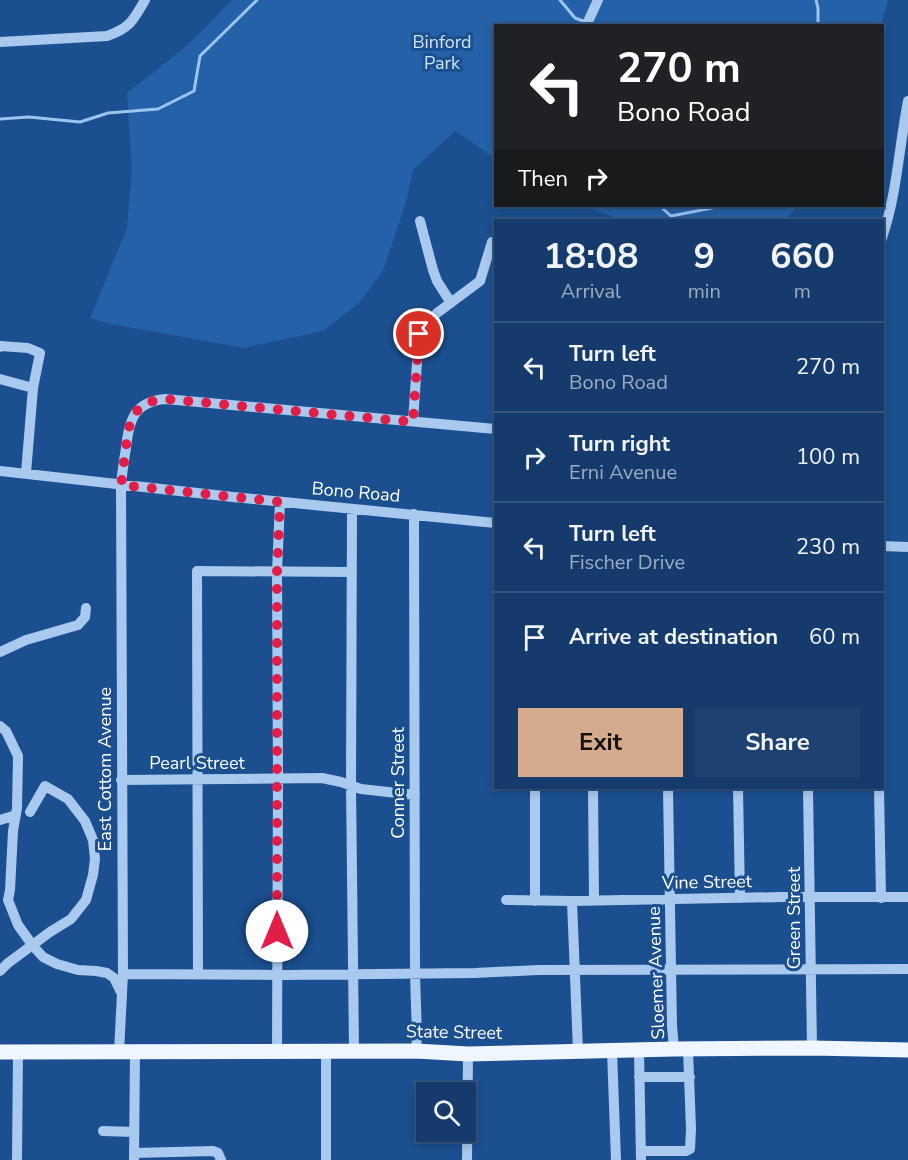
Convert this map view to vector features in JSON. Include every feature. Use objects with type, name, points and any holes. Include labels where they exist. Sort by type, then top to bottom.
[{"type":"main road","name":"State Street","points":[[0,1052],[416,1051],[468,1054],[681,1049],[908,1050]]},
{"type":"street","points":[[0,42],[107,36],[121,32],[137,15],[145,0]]},
{"type":"street","points":[[588,21],[598,0]]},
{"type":"street","points":[[884,230],[904,155],[908,101]]},
{"type":"street","points":[[420,221],[437,281],[451,303]]},
{"type":"street","points":[[413,422],[419,334],[437,314],[480,281],[493,242]]},
{"type":"street","points":[[0,347],[28,348],[40,353],[33,388],[26,473]]},
{"type":"street","points":[[0,380],[33,388]]},
{"type":"street","name":"East Cottom Avenue","points":[[119,1052],[123,974],[121,485],[128,429],[135,412],[141,406],[165,399],[494,429]]},
{"type":"street","name":"Bono Road","points":[[0,471],[494,523]]},
{"type":"street","points":[[277,1052],[277,572],[280,502]]},
{"type":"street","points":[[352,508],[351,785],[354,1051]]},
{"type":"street","name":"Conner Street","points":[[414,514],[416,1051]]},
{"type":"street","points":[[884,546],[908,547]]},
{"type":"street","points":[[198,974],[197,571],[352,572]]},
{"type":"street","points":[[0,652],[26,640],[78,625],[85,617],[86,608]]},
{"type":"street","points":[[0,726],[6,731],[18,756],[10,890],[4,898],[18,925],[43,957],[78,970],[107,973],[114,978],[121,992]]},
{"type":"street","name":"Pearl Street","points":[[122,780],[322,778],[361,789],[415,795]]},
{"type":"street","points":[[0,954],[4,967],[71,919],[86,900],[93,875],[95,859],[93,840],[85,821],[68,799],[45,786],[30,812]]},
{"type":"street","points":[[535,789],[535,900]]},
{"type":"street","points":[[593,789],[594,900]]},
{"type":"street","name":"Sloemer Avenue","points":[[641,1155],[690,1149],[690,1077],[672,1026],[668,789]]},
{"type":"street","points":[[738,789],[740,898]]},
{"type":"street","name":"Green Street","points":[[808,789],[813,1048]]},
{"type":"street","points":[[879,789],[881,897]]},
{"type":"street","points":[[0,820],[16,815]]},
{"type":"street","name":"Vine Street","points":[[506,900],[908,897]]},
{"type":"street","points":[[572,901],[578,1051]]},
{"type":"street","points":[[123,974],[276,975],[538,970],[908,969]]},
{"type":"street","points":[[639,1050],[641,1155]]},
{"type":"street","points":[[612,1051],[616,1160]]},
{"type":"street","points":[[17,1160],[18,1052]]},
{"type":"street","points":[[135,1052],[134,1156],[213,1151],[218,1153],[221,1160]]},
{"type":"street","points":[[326,1052],[326,1160]]},
{"type":"street","points":[[467,1160],[468,1054]]},
{"type":"street","points":[[639,1077],[690,1077]]},
{"type":"street","points":[[103,1131],[134,1132]]},
{"type":"green space","name":"Binford Park","points":[[232,0],[888,0],[881,24],[494,24],[494,157],[455,131],[413,170],[406,202],[383,271],[358,304],[323,331],[244,348],[110,324],[90,318],[127,228],[132,168],[127,93],[191,42]]},
{"type":"green space","points":[[587,207],[797,207],[786,219],[619,219]]},
{"type":"waterway","points":[[0,119],[29,117],[80,122],[108,113],[158,109],[194,91],[200,56],[257,0]]},
{"type":"waterway","points":[[560,0],[575,18],[592,24]]},
{"type":"waterway","points":[[816,0],[818,24]]},
{"type":"waterway","points":[[661,207],[671,216],[713,207]]},
{"type":"route","points":[[277,931],[277,572],[280,502],[121,485],[128,429],[135,412],[141,406],[165,399],[413,422],[419,334]]}]
